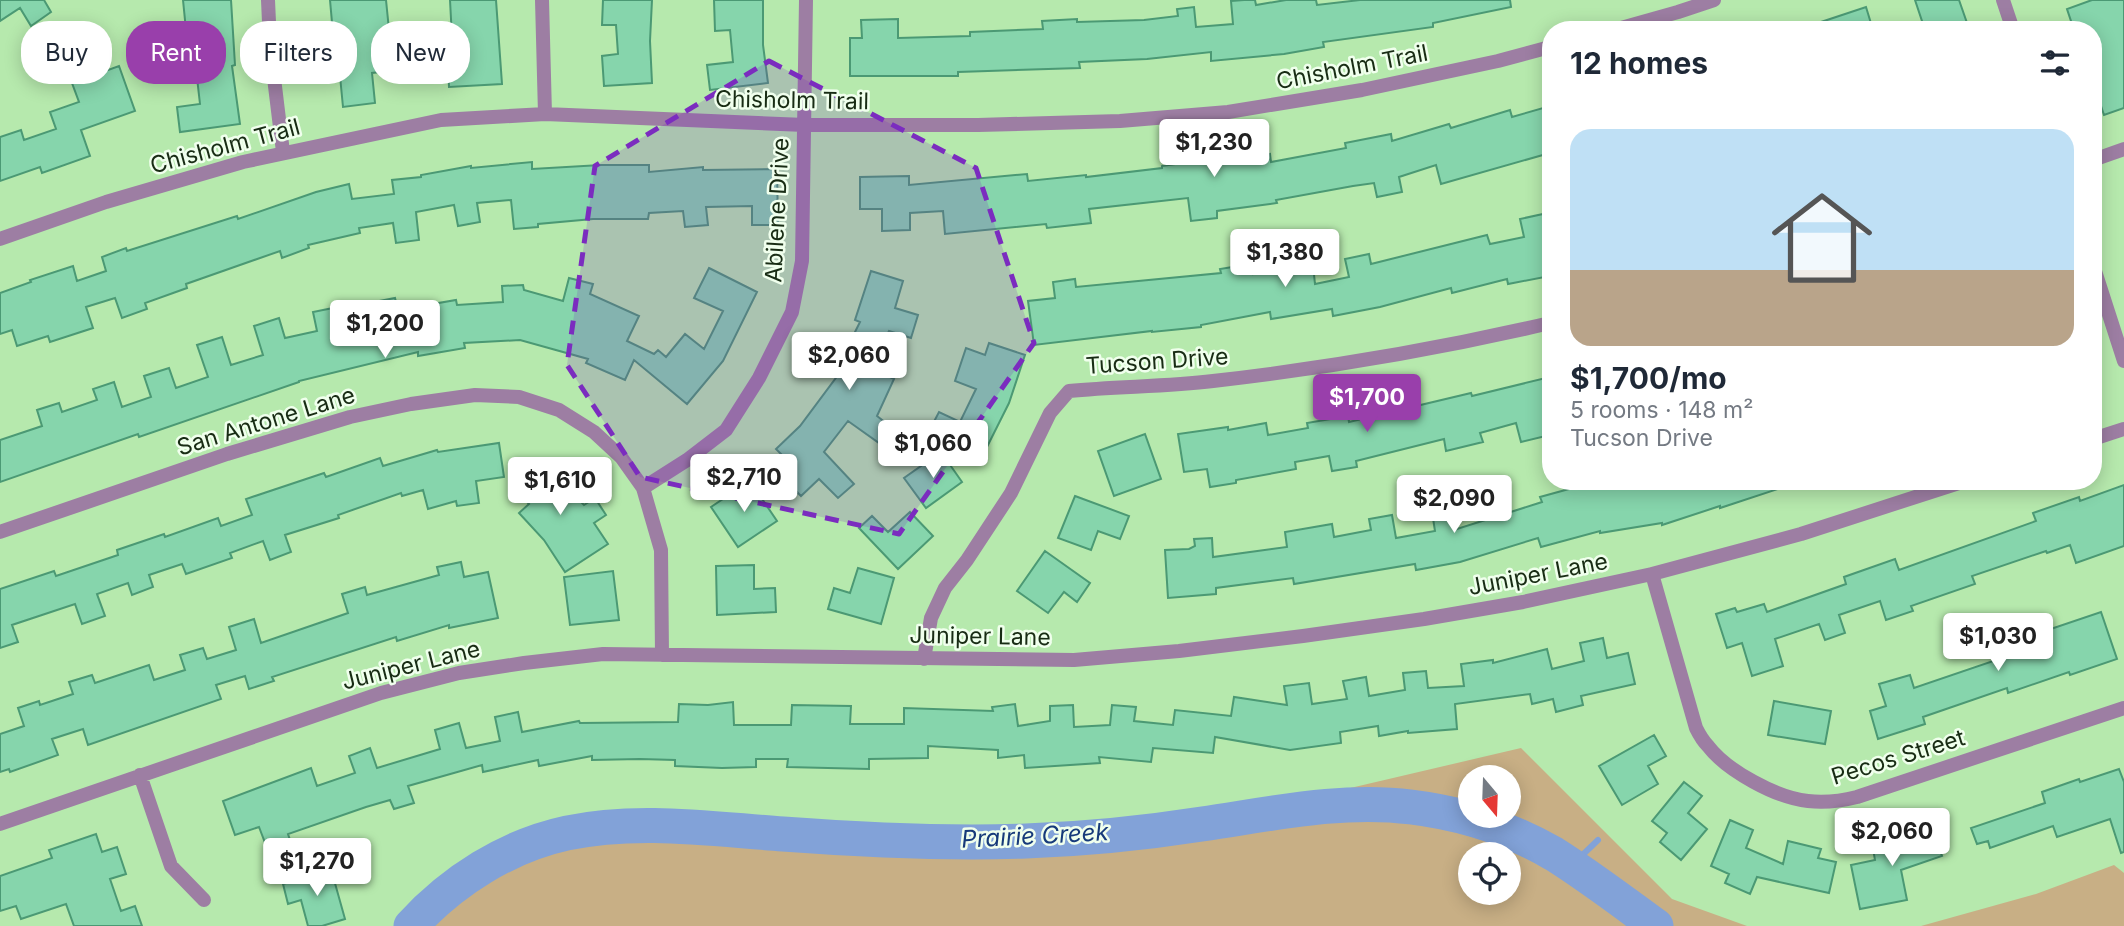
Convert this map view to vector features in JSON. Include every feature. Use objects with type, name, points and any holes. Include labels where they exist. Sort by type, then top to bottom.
[{"type":"street","points":[[268,0],[270,45],[283,152]]},
{"type":"street","points":[[542,0],[545,114]]},
{"type":"street","name":"Abilene Drive","points":[[643,488],[687,460],[726,429],[759,378],[792,312],[802,261],[806,0]]},
{"type":"street","points":[[1646,21],[1714,0]]},
{"type":"street","points":[[2003,0],[2010,21]]},
{"type":"street","name":"Chisholm Trail","points":[[0,239],[106,202],[283,152],[441,120],[545,114],[805,125],[978,125],[1120,121],[1228,112],[1362,90],[1542,49]]},
{"type":"street","points":[[2102,157],[2124,149]]},
{"type":"street","points":[[2102,293],[2124,361]]},
{"type":"street","name":"Tucson Drive","points":[[924,659],[930,618],[945,589],[1011,493],[1050,413],[1069,391],[1210,382],[1341,365],[1477,340],[1542,325]]},
{"type":"street","name":"San Antone Lane","points":[[0,531],[227,454],[350,417],[411,404],[475,395],[519,397],[559,410],[594,432],[621,457],[643,488],[661,550],[662,655]]},
{"type":"street","points":[[2102,436],[2124,429]]},
{"type":"street","name":"Juniper Lane","points":[[0,824],[381,693],[459,673],[603,654],[1074,660],[1193,649],[1424,619],[1523,602],[1652,574],[1801,534],[1937,490]]},
{"type":"street","name":"Pecos Street","points":[[1652,574],[1696,728],[1708,748],[1737,772],[1783,795],[1806,801],[1833,802],[1857,797],[2124,708]]},
{"type":"street","points":[[140,775],[171,866],[204,900]]},
{"type":"highlighted area","points":[[769,61],[976,168],[1034,343],[899,534],[640,477],[567,365],[595,166]]},
{"type":"shaded area","points":[[1521,748],[1672,899],[1747,926],[400,926],[419,901],[524,835],[620,814],[799,822],[917,831],[1111,824],[1329,793]]},
{"type":"shaded area","points":[[2114,865],[2124,873],[2124,926],[1921,926],[2036,894]]},
{"type":"building","points":[[0,0],[44,0],[51,12],[38,21],[28,21],[20,8],[0,21]]},
{"type":"building","points":[[183,0],[231,0],[235,65],[232,66],[240,124],[180,132],[177,107],[200,104],[198,84],[226,84],[226,21],[185,21]]},
{"type":"building","points":[[330,0],[386,0],[388,21],[371,21],[371,84],[375,103],[343,107],[341,84],[357,84],[357,21],[332,21]]},
{"type":"building","points":[[450,0],[496,0],[502,84],[449,87],[449,84],[470,84],[470,21],[451,21]]},
{"type":"building","points":[[603,0],[652,0],[652,83],[604,86],[602,56],[618,54],[616,25],[602,25]]},
{"type":"building","points":[[714,0],[763,0],[763,45],[768,83],[710,90],[707,65],[733,62],[730,30],[715,31]]},
{"type":"building","points":[[1255,0],[1256,5],[1286,0],[1316,0],[1317,5],[1360,0],[1510,0],[1511,7],[1433,23],[1433,27],[1323,42],[1324,47],[1284,54],[1211,61],[1211,52],[1147,59],[1079,62],[1080,68],[958,72],[958,76],[850,76],[850,38],[862,38],[861,20],[898,19],[898,38],[970,36],[970,32],[1043,29],[1042,21],[1144,20],[1178,16],[1177,9],[1194,7],[1196,27],[1233,24],[1231,1]]},
{"type":"building","points":[[1915,0],[1959,0],[1966,21],[1922,21]]},
{"type":"building","points":[[2092,0],[2124,0],[2124,108],[2104,115],[2102,109],[2102,21],[2071,21],[2067,9]]},
{"type":"building","points":[[1866,7],[1870,21],[1824,21]]},
{"type":"building","points":[[119,66],[135,111],[81,130],[90,156],[42,173],[40,167],[0,181],[0,137],[21,130],[24,140],[56,129],[50,112],[79,102],[72,84],[112,84],[112,69]]},
{"type":"building","points":[[1542,108],[1542,155],[1441,184],[1436,165],[1399,177],[1402,192],[1377,197],[1374,183],[1276,200],[1277,203],[1217,211],[1217,218],[1191,221],[1188,198],[1089,209],[1091,223],[1047,228],[1046,224],[945,234],[943,211],[910,213],[910,230],[882,231],[882,209],[860,209],[860,177],[909,176],[909,185],[1027,174],[1028,181],[1086,177],[1209,159],[1210,163],[1270,154],[1271,162],[1346,148],[1345,143],[1391,134],[1392,141],[1449,124],[1451,128],[1510,110],[1512,117]]},
{"type":"building","points":[[532,162],[532,169],[649,165],[649,172],[703,167],[703,170],[777,169],[778,225],[752,225],[752,206],[706,207],[708,225],[685,227],[683,211],[649,213],[648,219],[593,219],[514,229],[511,200],[477,203],[480,222],[458,226],[454,205],[416,212],[419,240],[396,243],[393,223],[359,228],[360,233],[308,245],[309,248],[282,258],[280,251],[186,284],[187,288],[145,303],[147,309],[122,318],[115,298],[86,307],[93,328],[50,342],[48,336],[17,346],[12,330],[0,334],[0,293],[73,266],[77,281],[106,271],[102,257],[126,248],[127,251],[349,184],[352,199],[394,194],[392,180],[421,177],[471,166]]},
{"type":"building","points":[[1542,214],[1542,278],[1508,284],[1507,279],[1452,293],[1451,288],[1333,316],[1332,309],[1271,319],[1270,312],[1201,327],[1034,345],[1028,301],[1055,298],[1053,282],[1075,279],[1076,287],[1221,273],[1220,269],[1251,264],[1253,274],[1313,265],[1315,284],[1349,277],[1345,259],[1369,254],[1371,264],[1487,235],[1490,244],[1524,237],[1520,219]]},
{"type":"building","points":[[709,268],[757,292],[723,361],[687,404],[634,360],[625,380],[586,363],[588,359],[520,340],[464,343],[465,348],[418,356],[418,352],[299,381],[0,482],[0,440],[42,426],[37,410],[59,403],[62,412],[97,400],[93,389],[114,382],[122,407],[151,397],[144,376],[169,368],[176,388],[208,377],[197,345],[222,337],[231,365],[263,355],[254,326],[279,318],[285,338],[317,331],[313,312],[338,307],[343,334],[380,325],[374,302],[395,298],[398,310],[456,300],[457,305],[503,302],[502,286],[523,285],[524,290],[563,301],[569,278],[593,284],[590,294],[639,316],[627,341],[654,354],[658,350],[666,357],[685,334],[704,349],[723,311],[694,298]]},
{"type":"building","points":[[871,271],[903,281],[895,308],[918,315],[911,338],[889,331],[871,368],[894,379],[877,416],[891,427],[879,443],[848,421],[824,452],[854,484],[838,498],[819,479],[801,496],[778,473],[789,462],[776,449],[800,426],[838,375],[834,374],[860,322],[855,320]]},
{"type":"building","points":[[989,343],[1025,355],[1009,403],[981,459],[928,433],[939,412],[960,422],[976,389],[955,381],[966,348],[985,355]]},
{"type":"building","points":[[1542,379],[1542,437],[1521,442],[1516,423],[1480,433],[1483,442],[1446,451],[1444,439],[1356,461],[1357,467],[1332,471],[1329,456],[1295,462],[1296,469],[1210,487],[1207,469],[1184,472],[1178,434],[1228,427],[1228,430],[1266,423],[1268,435],[1308,428],[1307,423],[1348,416],[1349,422],[1471,393],[1472,396]]},
{"type":"building","points":[[1145,434],[1161,479],[1114,496],[1098,451]]},
{"type":"building","points":[[499,443],[504,477],[476,481],[479,503],[457,506],[456,501],[428,509],[423,490],[402,496],[401,493],[338,515],[339,518],[285,535],[291,552],[270,560],[263,541],[230,553],[232,558],[186,574],[182,564],[149,575],[153,587],[132,595],[128,583],[97,594],[105,616],[82,624],[75,604],[12,625],[18,642],[0,648],[0,589],[54,571],[56,576],[118,555],[117,550],[164,534],[165,537],[218,518],[221,526],[252,515],[246,499],[324,473],[326,477],[380,458],[383,466],[437,450]]},
{"type":"building","points":[[941,452],[962,482],[926,508],[904,478]]},
{"type":"building","points":[[541,460],[584,505],[595,498],[606,515],[594,523],[608,544],[565,572],[544,540],[519,513],[529,504],[512,486]]},
{"type":"building","points":[[750,481],[777,521],[738,547],[711,507]]},
{"type":"building","points":[[2124,485],[2124,546],[2076,563],[2070,545],[2047,553],[2046,551],[1972,576],[1975,584],[1911,606],[1913,611],[1886,620],[1880,601],[1839,615],[1845,633],[1825,640],[1819,624],[1775,639],[1783,666],[1752,676],[1742,643],[1727,648],[1716,614],[1735,608],[1737,612],[1764,604],[1767,612],[1846,584],[1844,577],[1895,559],[1899,570],[2036,521],[2033,513],[2079,497],[2080,501]]},
{"type":"building","points":[[1565,490],[1775,490],[1662,525],[1600,531],[1541,547],[1538,538],[1460,562],[1416,570],[1415,564],[1294,584],[1293,578],[1216,588],[1216,594],[1168,598],[1165,550],[1189,549],[1195,546],[1194,539],[1212,538],[1213,557],[1287,547],[1285,532],[1332,524],[1334,537],[1371,530],[1369,519],[1392,515],[1396,538],[1435,531],[1432,512],[1453,508],[1457,529],[1542,502],[1540,497]]},
{"type":"building","points":[[1075,496],[1129,516],[1120,539],[1098,531],[1091,550],[1058,538]]},
{"type":"building","points":[[910,512],[933,536],[898,569],[859,528],[872,516],[888,532]]},
{"type":"building","points":[[1045,551],[1090,583],[1077,602],[1064,592],[1048,613],[1017,591]]},
{"type":"building","points":[[461,562],[464,577],[488,572],[498,618],[449,628],[449,625],[397,641],[396,637],[272,677],[274,681],[249,689],[245,676],[216,685],[221,699],[88,745],[83,729],[52,739],[58,755],[10,772],[9,769],[0,772],[0,734],[24,726],[18,708],[39,701],[40,705],[73,694],[69,682],[92,675],[95,683],[149,665],[154,680],[185,670],[180,655],[203,648],[207,659],[236,650],[229,627],[254,619],[261,643],[348,613],[342,594],[365,587],[367,595],[439,575],[437,567]]},
{"type":"building","points":[[754,565],[754,589],[775,588],[776,612],[717,615],[716,566]]},
{"type":"building","points":[[858,568],[894,578],[881,624],[828,609],[834,588],[850,593]]},
{"type":"building","points":[[613,571],[619,620],[570,625],[564,577]]},
{"type":"building","points":[[2101,612],[2117,659],[2008,693],[2007,688],[1923,717],[1925,724],[1878,739],[1870,711],[1886,706],[1879,684],[1910,675],[1914,688],[2017,653],[2010,635],[2033,627],[2036,634]]},
{"type":"building","points":[[1603,638],[1607,658],[1628,653],[1635,684],[1581,696],[1583,705],[1556,712],[1553,699],[1532,704],[1530,694],[1455,704],[1457,729],[1408,731],[1379,736],[1378,726],[1340,732],[1341,743],[1290,750],[1215,737],[1213,753],[1153,748],[1151,762],[1099,757],[1100,763],[1025,768],[1024,755],[998,758],[998,750],[928,746],[928,758],[869,759],[869,769],[787,767],[788,759],[756,759],[756,767],[722,768],[675,766],[675,760],[592,760],[592,756],[539,766],[538,760],[483,772],[482,765],[408,786],[414,803],[394,809],[390,800],[366,807],[288,834],[290,840],[267,848],[259,827],[235,835],[223,801],[311,768],[317,786],[355,773],[349,756],[370,748],[377,768],[440,749],[435,730],[459,723],[466,748],[500,741],[495,717],[518,712],[522,732],[579,721],[678,722],[679,704],[733,702],[734,725],[791,725],[792,705],[851,706],[850,724],[904,724],[904,708],[993,711],[992,707],[1015,704],[1018,726],[1050,721],[1050,706],[1073,705],[1074,727],[1110,725],[1112,705],[1136,707],[1134,721],[1173,725],[1175,710],[1231,716],[1234,697],[1287,705],[1284,686],[1309,683],[1312,704],[1347,699],[1343,681],[1366,677],[1369,696],[1405,690],[1403,673],[1426,671],[1428,688],[1464,686],[1461,664],[1493,660],[1493,663],[1547,649],[1552,669],[1584,661],[1580,643]]},
{"type":"building","points":[[1774,701],[1831,711],[1825,744],[1768,735]]},
{"type":"building","points":[[1654,735],[1666,756],[1648,766],[1658,784],[1622,805],[1599,766]]},
{"type":"building","points":[[2119,769],[2124,782],[2124,852],[2121,853],[2110,819],[2057,837],[2053,826],[1990,848],[1988,841],[1977,844],[1971,828],[2045,803],[2042,792]]},
{"type":"building","points":[[1684,782],[1702,796],[1688,813],[1707,829],[1681,860],[1660,842],[1667,833],[1652,821]]},
{"type":"building","points":[[1730,820],[1753,830],[1746,848],[1783,864],[1788,841],[1821,849],[1818,858],[1836,862],[1829,893],[1757,877],[1750,894],[1725,883],[1729,874],[1711,866]]},
{"type":"building","points":[[1932,827],[1942,856],[1901,870],[1907,900],[1860,909],[1851,865],[1875,860],[1872,843]]},
{"type":"building","points":[[96,834],[102,852],[117,847],[126,874],[110,879],[121,911],[135,906],[142,926],[74,926],[66,904],[21,919],[16,906],[0,911],[0,876],[52,858],[49,850]]},
{"type":"building","points":[[331,869],[345,919],[322,926],[308,926],[301,900],[288,904],[283,884]]},
{"type":"waterway","name":"Prairie Creek","points":[[411,926],[444,894],[502,856],[545,839],[594,829],[648,825],[874,840],[1026,841],[1136,833],[1307,808],[1359,804],[1429,810],[1503,830],[1554,854],[1656,926]]},
{"type":"waterway","points":[[1571,866],[1598,840]]}]
